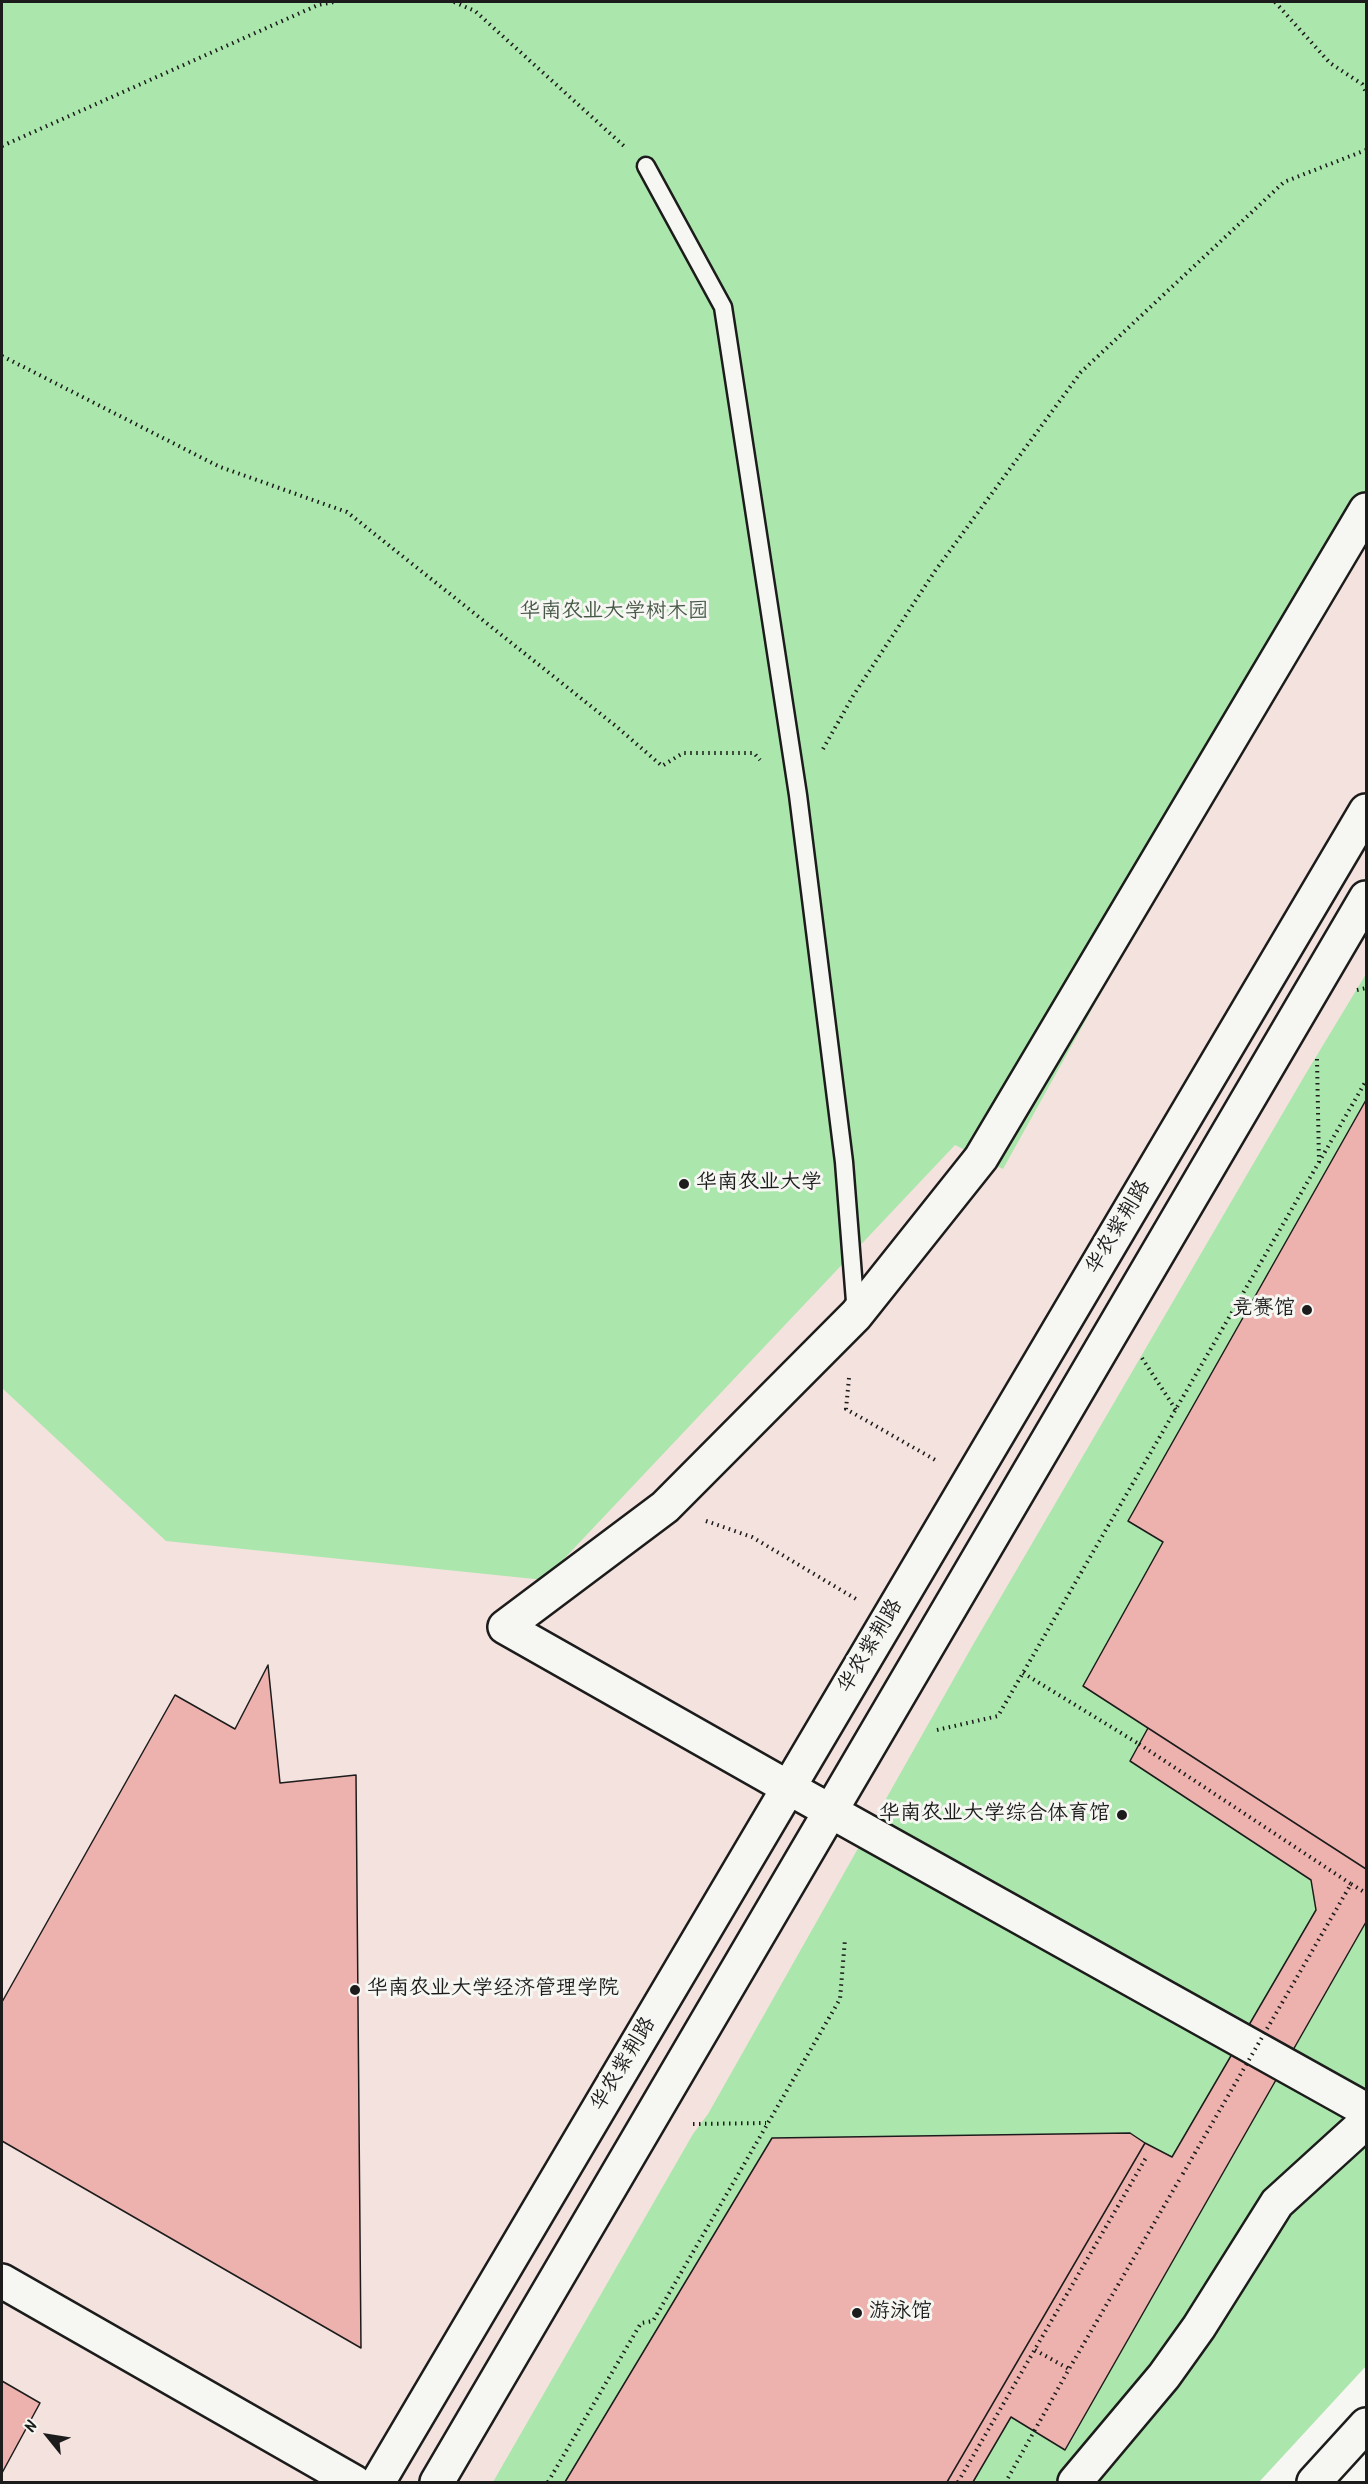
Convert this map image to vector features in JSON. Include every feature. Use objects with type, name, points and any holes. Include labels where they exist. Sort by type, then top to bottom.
[{"type":"street","points":[[1366,510],[981,1158],[856,1315],[665,1507],[505,1627],[1366,2110]]},
{"type":"street","name":"华农紫荆路","points":[[378,2482],[1366,811]]},
{"type":"street","points":[[436,2482],[1366,898]]},
{"type":"street","points":[[1075,2482],[1164,2376],[1200,2327],[1277,2203],[1366,2122]]},
{"type":"street","points":[[2,2281],[354,2482]]},
{"type":"street","points":[[1314,2482],[1366,2425]]},
{"type":"lane","points":[[645,166],[723,307],[798,795],[844,1162],[856,1315]]},
{"type":"path","points":[[2,146],[318,5],[334,2]]},
{"type":"path","points":[[454,2],[475,11],[645,166]]},
{"type":"path","points":[[1275,2],[1330,63],[1362,84],[1366,92]]},
{"type":"path","points":[[2,356],[219,467],[347,512],[617,727],[662,766],[683,753],[754,753],[798,795],[852,696],[929,580],[1081,372],[1284,182],[1366,150]]},
{"type":"path","points":[[1317,1047],[1319,1163]]},
{"type":"path","points":[[937,1730],[998,1716],[1366,1081]]},
{"type":"path","points":[[1140,1355],[1176,1410]]},
{"type":"path","points":[[849,1374],[846,1409],[943,1465]]},
{"type":"path","points":[[752,1537],[862,1602]]},
{"type":"path","points":[[1023,1674],[1139,1744],[1366,1893]]},
{"type":"path","points":[[1008,2478],[1100,2315],[1351,1884]]},
{"type":"path","points":[[548,2482],[641,2323],[653,2320],[840,1998],[845,1939]]},
{"type":"path","points":[[682,2124],[767,2123]]},
{"type":"path","points":[[958,2482],[1147,2156]]},
{"type":"path","points":[[1035,2350],[1069,2369]]},
{"type":"shaded area","name":"华南农业大学","points":[[2,2],[1366,2],[1366,2366],[1259,2482],[2,2482]]},
{"type":"green space","name":"华南农业大学树木园","points":[[2,2],[1366,2],[1366,516],[1003,1169],[955,1145],[544,1580],[166,1541],[2,1388]]},
{"type":"green space","name":"华南农业大学综合体育馆","points":[[1366,974],[1366,2366],[1259,2482],[493,2482],[693,2134],[708,2114],[974,1643]]},
{"type":"building","name":"竞赛馆","points":[[1366,1100],[1366,1869],[1083,1686],[1163,1542],[1128,1521]]},
{"type":"building","points":[[268,1665],[280,1783],[356,1775],[361,2348],[2,2141],[2,2002],[175,1695],[235,1729]]},
{"type":"building","points":[[1148,1728],[1366,1869],[1366,1922],[1065,2450],[1011,2417],[973,2482],[947,2482],[1145,2143],[1172,2157],[1316,1910],[1311,1880],[1130,1761]]},
{"type":"building","name":"游泳馆","points":[[1130,2133],[1145,2143],[947,2482],[565,2482],[772,2138]]},
{"type":"building","points":[[2,2381],[40,2403],[2,2473]]},
{"type":"place","name":"华南农业大学","points":[[684,1184]]},
{"type":"place","name":"竞赛馆","points":[[1307,1310]]},
{"type":"place","name":"华南农业大学综合体育馆","points":[[1122,1815]]},
{"type":"place","name":"华南农业大学经济管理学院","points":[[355,1990]]},
{"type":"place","name":"游泳馆","points":[[857,2313]]}]
